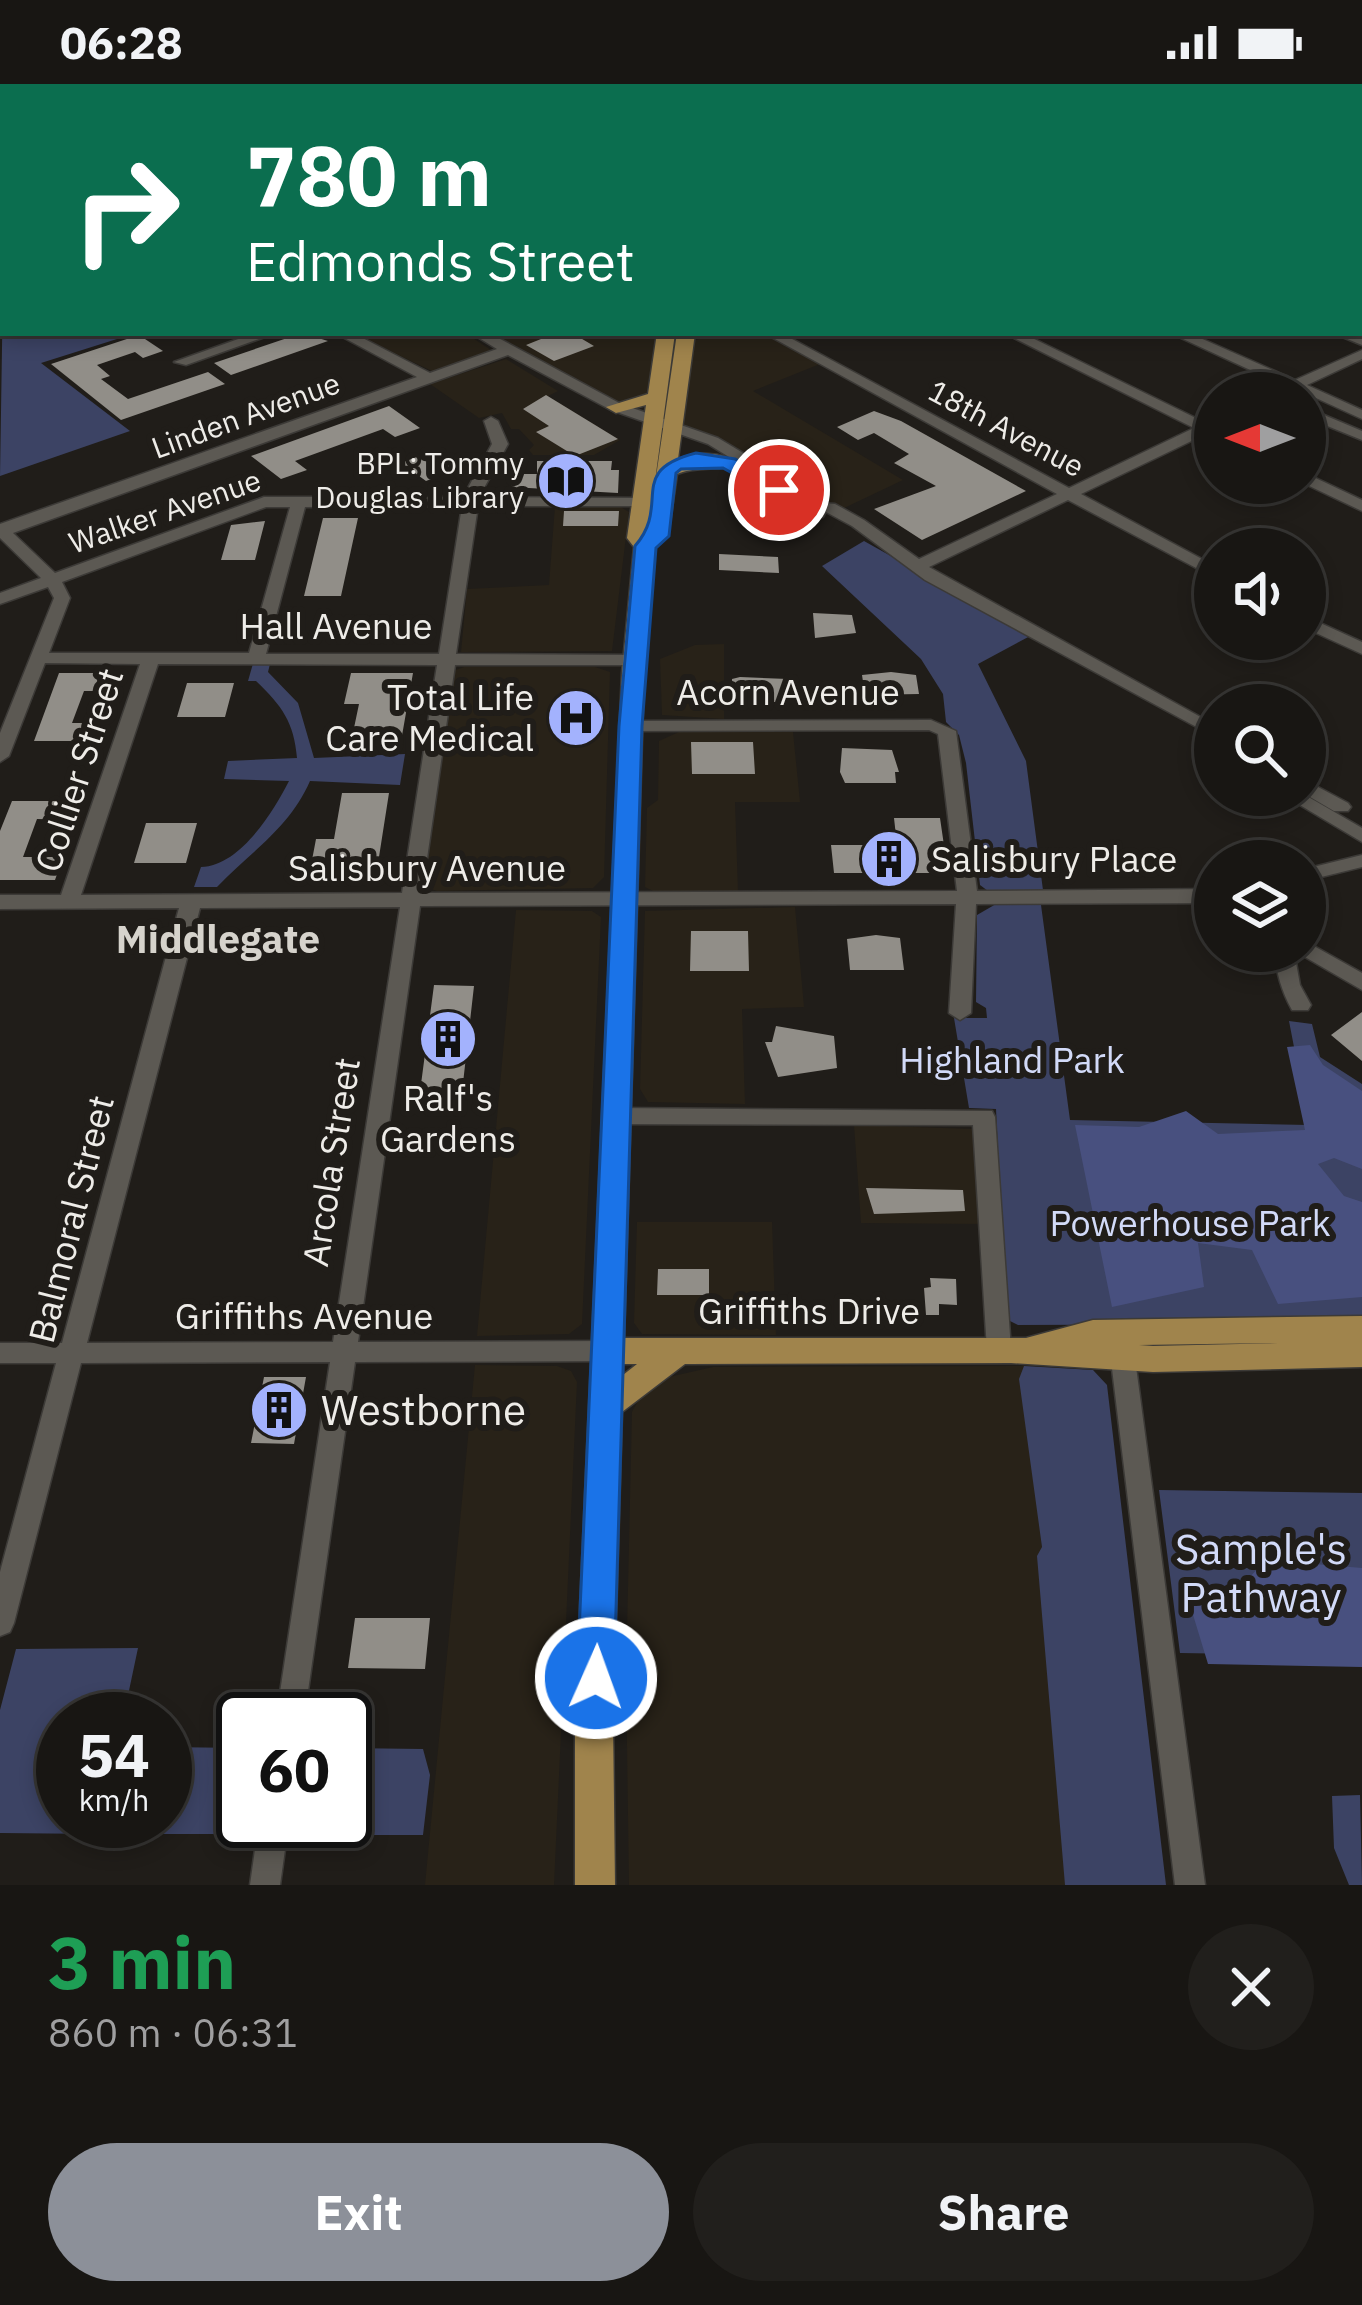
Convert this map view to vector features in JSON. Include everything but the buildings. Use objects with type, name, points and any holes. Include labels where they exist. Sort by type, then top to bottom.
[{"type":"main road","points":[[595,1885],[594,1720],[634,660],[645,546],[658,536],[667,471],[658,397],[666,336]]},
{"type":"main road","points":[[645,546],[637,538],[640,501],[685,336]]},
{"type":"main road","points":[[616,407],[658,397]]},
{"type":"main road","points":[[667,471],[696,459],[728,463]]},
{"type":"main road","name":"Griffiths Drive","points":[[608,1351],[1005,1350],[1362,1329]]},
{"type":"main road","name":"Griffiths Drive","points":[[1122,1346],[1362,1354]]},
{"type":"main road","points":[[606,1406],[678,1351]]},
{"type":"street","points":[[181,362],[260,336]]},
{"type":"street","points":[[348,336],[432,379]]},
{"type":"street","points":[[483,336],[791,493]]},
{"type":"street","name":"18th Avenue","points":[[777,336],[1194,562]]},
{"type":"street","points":[[1017,336],[1194,420]]},
{"type":"street","points":[[1184,336],[1265,372]]},
{"type":"street","points":[[508,350],[601,411],[724,447],[814,507],[815,513],[850,531],[863,531],[1118,682],[1194,734]]},
{"type":"street","name":"Linden Avenue","points":[[1,530],[508,350]]},
{"type":"street","points":[[1325,372],[1362,354]]},
{"type":"street","points":[[1326,399],[1362,415]]},
{"type":"street","points":[[1326,420],[1360,436]]},
{"type":"street","points":[[446,660],[471,501],[500,444],[491,421]]},
{"type":"street","points":[[925,568],[1194,437]]},
{"type":"street","points":[[1326,488],[1362,506]]},
{"type":"street","points":[[256,658],[299,501]]},
{"type":"street","name":"Walker Avenue","points":[[0,599],[240,509],[299,501],[640,501]]},
{"type":"street","points":[[1,530],[52,579],[62,598]]},
{"type":"street","points":[[0,756],[62,598],[81,568]]},
{"type":"street","points":[[1326,631],[1362,649]]},
{"type":"street","name":"Hall Avenue","points":[[38,658],[634,660]]},
{"type":"street","name":"Collier Street","points":[[69,902],[151,658]]},
{"type":"street","name":"Arcola Street","points":[[294,1692],[446,660]]},
{"type":"street","points":[[1118,682],[1194,721]]},
{"type":"street","name":"Acorn Avenue","points":[[631,726],[944,729],[952,739],[958,784],[965,898]]},
{"type":"street","points":[[1326,798],[1362,819]]},
{"type":"street","points":[[1326,815],[1362,836]]},
{"type":"street","points":[[1326,870],[1362,861]]},
{"type":"street","name":"Salisbury Avenue","points":[[0,902],[1194,896]]},
{"type":"street","points":[[960,1013],[965,898]]},
{"type":"street","name":"Balmoral Street","points":[[0,1623],[191,902]]},
{"type":"street","points":[[1326,961],[1362,983]]},
{"type":"street","points":[[1286,972],[1300,1005]]},
{"type":"street","points":[[616,1116],[984,1117],[1005,1350]]},
{"type":"street","points":[[1122,1346],[1190,1885]]},
{"type":"street","name":"Griffiths Avenue","points":[[0,1353],[608,1351]]},
{"type":"street","points":[[265,1885],[270,1848]]},
{"type":"shaded area","points":[[358,336],[470,336],[491,350],[434,372]]},
{"type":"shaded area","points":[[497,336],[656,336],[646,396],[616,402]]},
{"type":"shaded area","points":[[711,336],[769,336],[820,364],[753,391],[903,480],[840,510],[720,439],[684,425],[692,341]]},
{"type":"shaded area","points":[[506,359],[558,391],[548,396],[620,440],[594,455],[533,455],[529,450],[534,445],[519,429],[511,429],[502,413],[479,418],[430,384]]},
{"type":"shaded area","points":[[555,506],[619,506],[629,512],[612,651],[461,652],[467,589],[549,585]]},
{"type":"shaded area","points":[[724,644],[724,719],[662,715],[660,659],[695,645]]},
{"type":"shaded area","points":[[464,667],[595,667],[610,672],[604,877],[593,888],[437,891],[423,886],[453,671]]},
{"type":"shaded area","points":[[679,732],[793,732],[800,802],[735,802],[738,892],[655,892],[645,887],[647,808],[658,800],[659,741]]},
{"type":"shaded area","points":[[795,907],[804,1007],[742,1009],[745,1104],[648,1102],[640,1089],[645,911]]},
{"type":"shaded area","points":[[516,910],[592,911],[601,917],[582,1324],[569,1334],[477,1336]]},
{"type":"shaded area","points":[[854,1125],[973,1129],[984,1224],[861,1223]]},
{"type":"shaded area","points":[[637,1222],[772,1222],[776,1335],[642,1334],[634,1323]]},
{"type":"shaded area","points":[[475,1365],[557,1366],[571,1371],[577,1382],[554,1885],[425,1885]]},
{"type":"shaded area","points":[[1024,1366],[1075,1885],[629,1885],[626,1675],[632,1412],[641,1395],[660,1379],[713,1367]]},
{"type":"green space","points":[[2,336],[126,336],[41,363],[130,431],[0,476]]},
{"type":"green space","points":[[864,541],[1032,635],[978,664],[1026,761],[1043,890],[988,891],[980,885],[966,763],[959,735],[946,722],[943,694],[921,659],[822,566]]},
{"type":"green space","points":[[254,660],[271,660],[268,672],[298,703],[314,758],[405,754],[400,785],[310,781],[280,826],[217,887],[194,887],[201,867],[229,858],[254,835],[289,781],[224,779],[228,761],[297,758],[285,715],[256,681],[248,681]]},
{"type":"green space","name":"Powerhouse Park","points":[[996,904],[1041,905],[1070,1120],[1309,1125],[1289,1021],[1312,1024],[1320,1057],[1362,1084],[1362,1317],[1307,1324],[1018,1325],[1006,1319],[996,1109],[969,1108],[954,1018],[987,1018],[986,1008],[976,1002],[977,915]]},
{"type":"green space","name":"Powerhouse Park","points":[[1310,1045],[1323,1065],[1362,1091],[1362,1169],[1334,1158],[1318,1164],[1344,1196],[1362,1202],[1362,1297],[1278,1304],[1252,1250],[1198,1243],[1204,1287],[1112,1307],[1075,1125],[1139,1127],[1186,1111],[1218,1134],[1305,1130],[1287,1047]]},
{"type":"green space","points":[[1024,1366],[1093,1370],[1107,1385],[1166,1885],[1065,1885],[1037,1556],[1042,1547],[1019,1379]]},
{"type":"green space","name":"Sample's Pathway","points":[[1159,1490],[1362,1493],[1362,1656],[1180,1653]]},
{"type":"green space","points":[[1266,1560],[1362,1568],[1362,1667],[1208,1664],[1187,1595],[1246,1581]]},
{"type":"green space","points":[[138,1648],[129,1692],[36,1692],[36,1833],[0,1833],[0,1710],[16,1649]]},
{"type":"green space","points":[[192,1747],[216,1748],[216,1834],[192,1834]]},
{"type":"green space","points":[[372,1748],[423,1749],[430,1775],[423,1835],[372,1835]]},
{"type":"green space","points":[[1360,1795],[1362,1885],[1349,1885],[1334,1848],[1332,1796]]},
{"type":"place","name":"BPL: Tommy Douglas Library","points":[[566,481]]},
{"type":"place","name":"Total Life Care Medical","points":[[576,718]]},
{"type":"place","name":"Salisbury Place","points":[[889,859]]},
{"type":"place","name":"Ralf's Gardens","points":[[448,1039]]},
{"type":"place","name":"Westborne","points":[[279,1410]]},
{"type":"district","name":"Middlegate","points":[[218,939]]},
{"type":"route","points":[[596,1678],[631,726],[645,546],[658,536],[667,471],[674,465],[696,459],[728,463],[779,490]]},
{"type":"park label","name":"Highland Park","points":[[1012,1060]]}]
